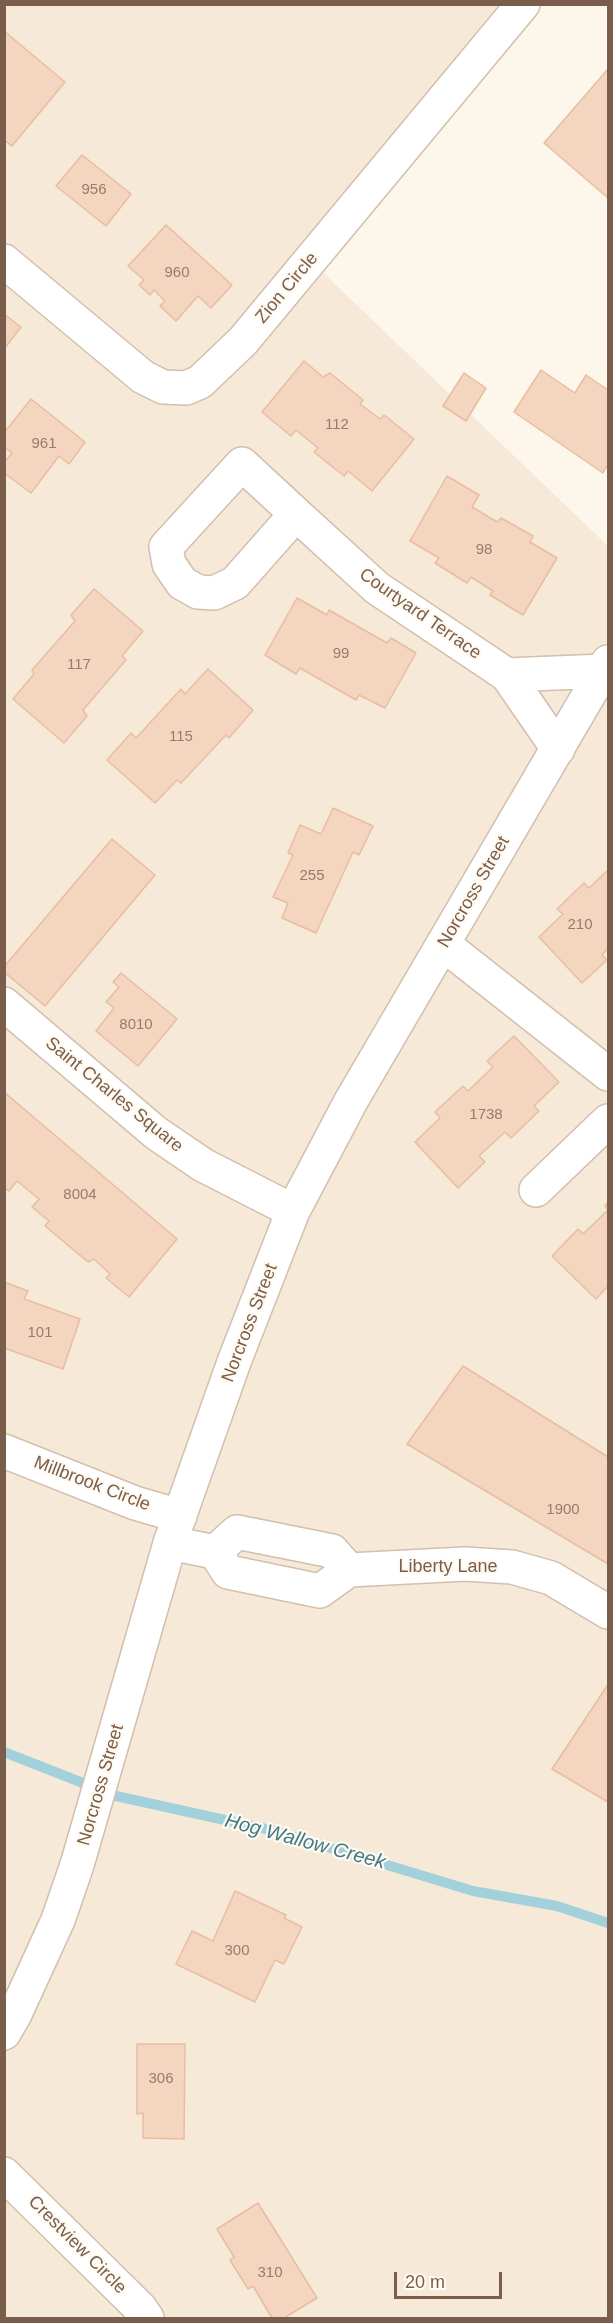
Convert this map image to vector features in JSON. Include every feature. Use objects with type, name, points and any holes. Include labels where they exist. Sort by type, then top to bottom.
[{"type":"street","name":"Zion Circle","points":[[4,261],[143,377],[163,387],[186,388],[200,382],[243,341],[523,4]]},
{"type":"street","name":"Courtyard Terrace","points":[[296,514],[235,583],[214,593],[198,592],[182,583],[169,564],[166,547],[242,464],[376,588],[507,675],[558,749]]},
{"type":"street","points":[[507,675],[606,667]]},
{"type":"street","name":"Norcross Street","points":[[4,2032],[15,2014],[58,1920],[78,1865],[175,1530],[234,1362],[293,1211],[351,1101],[606,667]]},
{"type":"street","points":[[443,944],[606,1066],[609,1115]]},
{"type":"street","name":"Saint Charles Square","points":[[4,1004],[156,1133],[203,1165],[293,1211]]},
{"type":"street","points":[[536,1190],[609,1121]]},
{"type":"street","name":"Millbrook Circle","points":[[4,1451],[135,1503],[175,1530]]},
{"type":"street","points":[[175,1530],[215,1552],[228,1572],[320,1590],[350,1570],[332,1551],[237,1532],[215,1552]]},
{"type":"street","points":[[274,1581],[285,1541]]},
{"type":"street","name":"Liberty Lane","points":[[350,1570],[465,1564],[512,1567],[551,1578],[609,1612]]},
{"type":"street","name":"Crestview Circle","points":[[4,2174],[140,2308],[147,2319]]},
{"type":"shaded area","points":[[5,5],[513,5],[314,264],[608,546],[608,2318],[5,2318]]},
{"type":"building","points":[[4,31],[65,82],[12,146],[4,140]]},
{"type":"building","points":[[608,69],[608,198],[544,143]]},
{"type":"building","points":[[82,155],[131,194],[106,226],[56,186]]},
{"type":"building","points":[[166,225],[232,285],[211,308],[198,296],[176,321],[160,306],[165,301],[154,290],[150,295],[139,285],[144,280],[128,266]]},
{"type":"building","points":[[4,314],[21,327],[4,349]]},
{"type":"building","points":[[304,361],[323,377],[330,373],[363,400],[360,404],[380,419],[384,415],[414,439],[372,491],[348,471],[344,476],[314,452],[318,448],[296,430],[291,436],[262,412]]},
{"type":"building","points":[[541,370],[575,393],[586,375],[608,390],[608,464],[603,473],[514,412]]},
{"type":"building","points":[[464,373],[486,388],[466,421],[443,406]]},
{"type":"building","points":[[31,399],[85,442],[69,464],[59,456],[31,493],[4,473],[4,463],[12,453],[4,447],[4,433]]},
{"type":"building","points":[[447,476],[479,495],[472,507],[497,522],[501,518],[533,536],[530,542],[557,558],[523,615],[490,595],[493,591],[471,577],[467,583],[435,563],[439,558],[410,541]]},
{"type":"building","points":[[94,589],[143,631],[122,656],[126,660],[83,710],[87,716],[64,743],[13,699],[34,674],[32,670],[75,621],[71,615]]},
{"type":"building","points":[[297,598],[327,615],[329,610],[387,643],[391,638],[416,653],[385,708],[359,695],[356,700],[300,668],[296,674],[265,655]]},
{"type":"building","points":[[208,669],[253,710],[229,738],[226,735],[181,783],[177,780],[155,803],[107,760],[131,733],[136,738],[181,689],[185,694]]},
{"type":"building","points":[[333,808],[373,826],[359,855],[353,852],[316,933],[282,918],[288,903],[273,897],[293,855],[288,853],[300,825],[321,834]]},
{"type":"building","points":[[112,839],[155,875],[45,1006],[4,972],[4,967]]},
{"type":"building","points":[[608,870],[608,948],[602,955],[607,960],[582,983],[539,937],[563,914],[557,909],[584,883],[589,888]]},
{"type":"building","points":[[121,973],[177,1019],[138,1066],[96,1031],[114,1008],[106,1002],[119,987],[113,982]]},
{"type":"building","points":[[514,1036],[559,1082],[534,1106],[539,1111],[511,1138],[505,1132],[479,1156],[485,1162],[458,1188],[415,1142],[440,1118],[435,1112],[463,1086],[468,1091],[493,1067],[487,1061]]},
{"type":"building","points":[[4,1092],[177,1239],[129,1297],[106,1278],[110,1274],[94,1259],[88,1262],[45,1226],[49,1221],[32,1207],[39,1199],[17,1181],[9,1191],[4,1188]]},
{"type":"building","points":[[608,1210],[608,1286],[596,1299],[552,1256],[578,1229],[583,1234]]},
{"type":"building","points":[[4,1282],[28,1291],[24,1299],[80,1319],[63,1369],[4,1348]]},
{"type":"building","points":[[463,1366],[608,1457],[608,1564],[407,1444]]},
{"type":"building","points":[[608,1687],[608,1802],[552,1769]]},
{"type":"building","points":[[235,1891],[286,1915],[284,1918],[302,1927],[284,1964],[275,1960],[255,2002],[176,1964],[192,1931],[213,1941]]},
{"type":"building","points":[[137,2044],[185,2044],[184,2139],[143,2138],[143,2113],[137,2114]]},
{"type":"building","points":[[258,2203],[317,2298],[284,2318],[272,2318],[253,2286],[248,2289],[230,2260],[234,2257],[217,2229]]},
{"type":"waterway","name":"Hog Wallow Creek","points":[[4,1752],[116,1796],[275,1831],[473,1891],[557,1906],[608,1923]]}]
